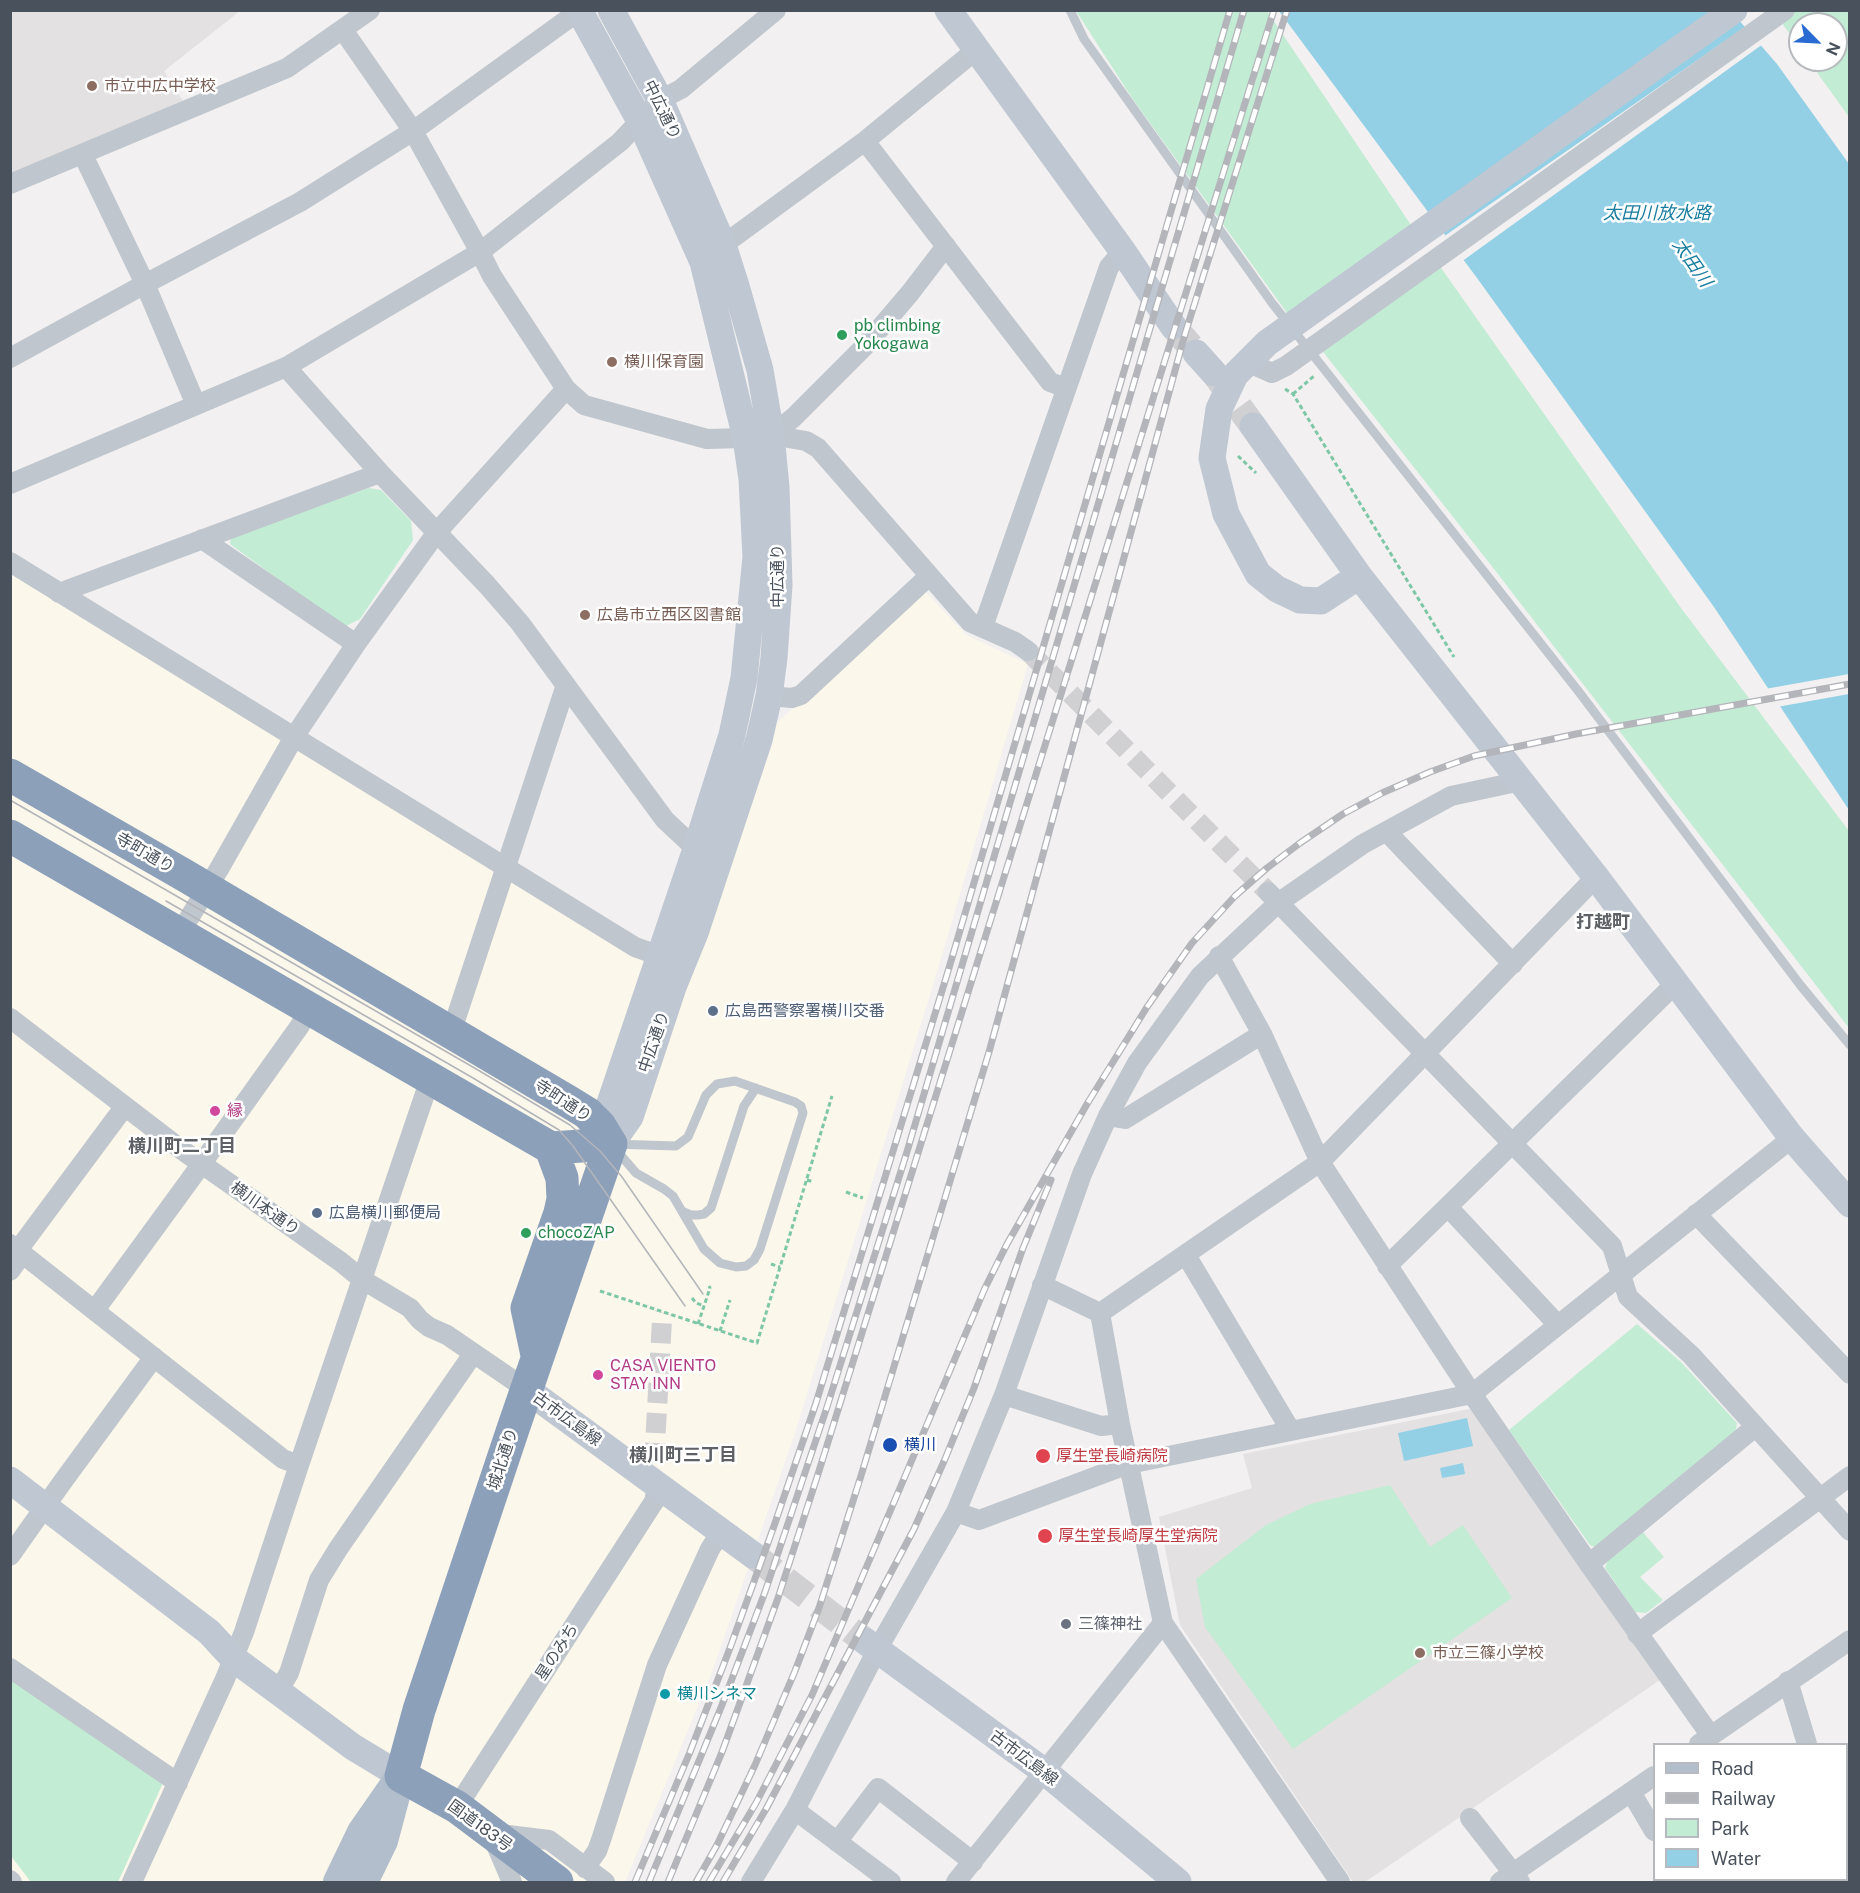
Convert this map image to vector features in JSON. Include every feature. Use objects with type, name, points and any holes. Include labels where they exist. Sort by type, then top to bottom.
[{"type":"highway","name":"寺町通り","points":[[10,775],[587,1113],[600,1126],[611,1144],[551,1148]]},
{"type":"highway","points":[[10,836],[551,1148],[562,1178],[563,1199],[527,1308],[537,1357]]},
{"type":"highway","name":"城北通り","points":[[400,1776],[419,1710],[526,1389],[611,1144]]},
{"type":"highway","name":"国道183号","points":[[400,1776],[457,1808],[557,1882]]},
{"type":"main road","points":[[338,1882],[362,1832],[400,1776]]},
{"type":"main road","points":[[363,1882],[383,1841],[400,1776]]},
{"type":"street","points":[[10,184],[287,68],[370,10]]},
{"type":"street","name":"中広通り","points":[[611,10],[660,100],[723,245],[760,370],[759,436],[776,487],[779,585],[774,658],[769,696],[759,740],[708,853],[695,933],[673,987],[630,1117],[611,1144]]},
{"type":"street","points":[[10,484],[286,368],[480,252],[620,142],[660,100],[681,89],[776,10]]},
{"type":"street","points":[[948,10],[1124,253],[1173,326]]},
{"type":"street","points":[[1359,576],[1321,601],[1300,600],[1277,589],[1258,574],[1226,514],[1212,458],[1220,409],[1235,375],[1267,343],[1734,10]]},
{"type":"street","points":[[1247,362],[1272,373],[1286,366],[1785,10]]},
{"type":"street","points":[[10,358],[300,202],[413,131],[579,11],[640,121],[703,262],[759,436],[753,480],[756,557],[744,678],[708,853],[660,956],[608,1109],[611,1144]]},
{"type":"street","points":[[343,30],[413,131],[492,276],[566,389],[584,405],[707,439],[759,436],[806,441],[818,448],[970,622],[1015,642],[1028,651]]},
{"type":"street","points":[[723,245],[865,141],[976,50]]},
{"type":"street","points":[[865,141],[1050,382],[1066,388]]},
{"type":"street","points":[[83,155],[145,285],[196,405]]},
{"type":"street","points":[[759,436],[794,418],[842,370],[910,293],[946,246]]},
{"type":"street","points":[[983,627],[1109,267],[1124,253]]},
{"type":"street","points":[[1196,353],[1214,373]]},
{"type":"street","points":[[286,368],[520,623],[665,820],[708,853]]},
{"type":"street","points":[[180,933],[208,889],[294,737],[356,644],[437,532],[566,389]]},
{"type":"street","points":[[1253,426],[1359,576],[1596,877],[1792,1138],[1850,1204]]},
{"type":"street","points":[[59,593],[380,473]]},
{"type":"street","points":[[202,539],[356,644]]},
{"type":"street","points":[[10,562],[635,947],[660,956]]},
{"type":"street","points":[[769,696],[792,698],[801,695],[929,576]]},
{"type":"street","points":[[451,1033],[566,685]]},
{"type":"street","points":[[751,1882],[795,1810],[871,1645],[956,1512],[1004,1395],[1082,1174],[1108,1116],[1137,1063],[1200,976],[1273,897],[1450,796],[1521,781]]},
{"type":"street","points":[[1387,832],[1513,964]]},
{"type":"street","points":[[1100,1313],[1320,1162],[1596,877]]},
{"type":"street","points":[[1273,897],[1612,1246],[1628,1297],[1691,1355],[1850,1531]]},
{"type":"street","points":[[1219,956],[1262,1034],[1320,1162],[1472,1394],[1637,1634],[1705,1740],[1850,1640]]},
{"type":"street","points":[[1387,1266],[1676,983]]},
{"type":"street","points":[[95,1310],[299,1028],[310,1009]]},
{"type":"street","name":"横川本通り","points":[[10,1018],[201,1163],[363,1280],[384,1286],[410,1308],[420,1320],[526,1389]]},
{"type":"street","points":[[1108,1116],[1125,1119],[1262,1034]]},
{"type":"street","points":[[132,1882],[234,1659],[430,1079]]},
{"type":"street","points":[[10,1271],[17,1249],[125,1106]]},
{"type":"street","points":[[956,1512],[979,1520],[1129,1464],[1472,1394],[1792,1138]]},
{"type":"street","points":[[1448,1207],[1558,1324]]},
{"type":"street","points":[[1696,1214],[1850,1374]]},
{"type":"street","points":[[17,1249],[283,1459],[299,1465]]},
{"type":"street","points":[[1186,1255],[1291,1431]]},
{"type":"street","points":[[1042,1285],[1100,1313]]},
{"type":"street","points":[[1100,1313],[1120,1424],[1163,1623],[1340,1882]]},
{"type":"street","points":[[278,1691],[289,1673],[319,1580],[473,1354]]},
{"type":"street","points":[[10,1556],[154,1357]]},
{"type":"street","name":"古市広島線","points":[[526,1389],[753,1556]]},
{"type":"street","points":[[1004,1395],[1101,1426],[1120,1424]]},
{"type":"street","points":[[1588,1564],[1755,1427]]},
{"type":"street","points":[[1637,1634],[1850,1476]]},
{"type":"street","points":[[10,1480],[209,1632],[234,1659],[353,1747],[400,1776]]},
{"type":"street","name":"星のみち","points":[[457,1808],[655,1500],[655,1496]]},
{"type":"street","points":[[585,1868],[597,1851],[601,1840],[657,1665],[710,1549],[721,1532]]},
{"type":"street","points":[[956,1882],[1163,1623]]},
{"type":"street","name":"古市広島線","points":[[871,1645],[1045,1772],[1178,1882]]},
{"type":"street","points":[[10,1668],[178,1783]]},
{"type":"street","points":[[1788,1681],[1807,1743]]},
{"type":"street","points":[[1470,1818],[1511,1879],[1653,1777]]},
{"type":"street","points":[[837,1842],[878,1788],[973,1862]]},
{"type":"street","points":[[1631,1792],[1653,1829]]},
{"type":"street","points":[[795,1810],[891,1882]]},
{"type":"street","points":[[491,1833],[549,1840],[605,1882]]},
{"type":"street","points":[[491,1833],[512,1882]]},
{"type":"lane","points":[[1070,10],[1084,39],[1272,303],[1579,692],[1801,986],[1850,1045]]},
{"type":"lane","points":[[735,1081],[795,1102],[801,1106],[803,1113],[760,1249],[754,1260],[746,1266],[736,1267],[720,1263],[704,1249],[669,1192],[636,1173],[611,1144],[676,1146],[688,1137],[706,1095],[717,1084],[735,1081]]},
{"type":"lane","points":[[682,1211],[698,1215],[704,1214],[711,1208],[744,1106],[756,1089]]},
{"type":"path","points":[[1293,394],[1307,382]]},
{"type":"path","points":[[1282,386],[1293,394],[1458,664]]},
{"type":"path","points":[[1238,456],[1258,474]]},
{"type":"path","points":[[797,1178],[814,1182]]},
{"type":"path","points":[[846,1192],[863,1198]]},
{"type":"path","points":[[784,1220],[794,1223]]},
{"type":"path","points":[[771,1264],[780,1267]]},
{"type":"path","points":[[698,1324],[709,1286]]},
{"type":"path","points":[[692,1298],[696,1303],[704,1306]]},
{"type":"path","points":[[720,1331],[730,1299]]},
{"type":"path","points":[[757,1343],[763,1344]]},
{"type":"shaded area","name":"市立中広中学校","points":[[11,11],[240,11],[164,71],[183,101],[11,176]]},
{"type":"shaded area","points":[[11,560],[666,969],[737,758],[925,591],[966,635],[1028,664],[936,975],[794,1436],[712,1672],[625,1882],[17,1882],[11,1873]]},
{"type":"shaded area","name":"市立三篠小学校","points":[[1469,1409],[1475,1411],[1660,1680],[1365,1882],[1353,1882],[1180,1625],[1159,1517],[1252,1488],[1243,1454]]},
{"type":"green space","points":[[1076,11],[1267,11],[1415,231],[1295,324],[1134,101]]},
{"type":"green space","points":[[1773,11],[1849,11],[1849,117],[1817,72],[1848,72],[1848,12],[1788,12],[1788,32]]},
{"type":"green space","points":[[1439,265],[1681,608],[1849,831],[1849,1028],[1320,348]]},
{"type":"green space","points":[[369,488],[381,490],[411,521],[413,540],[360,619],[344,627],[230,544],[231,537]]},
{"type":"green space","points":[[1637,1324],[1681,1362],[1737,1423],[1735,1436],[1599,1549],[1590,1545],[1509,1430]]},
{"type":"green space","points":[[1390,1485],[1430,1547],[1463,1525],[1512,1598],[1293,1749],[1205,1627],[1196,1579],[1266,1525],[1310,1504]]},
{"type":"green space","points":[[1642,1531],[1664,1557],[1640,1577],[1663,1600],[1646,1613],[1635,1612],[1605,1568],[1608,1559]]},
{"type":"green space","points":[[11,1674],[163,1783],[118,1882],[31,1882],[11,1856]]},
{"type":"water","name":"太田川放水路","points":[[1279,11],[1731,11],[1777,64],[1849,164],[1849,810],[1714,607],[1477,278]]},
{"type":"water","points":[[1467,1418],[1473,1446],[1404,1461],[1398,1433]]},
{"type":"water","points":[[1463,1463],[1465,1474],[1442,1478],[1440,1468]]},
{"type":"pier","points":[[1748,25],[1763,44],[1461,262],[1443,237]]},
{"type":"pier","points":[[1849,674],[1849,694],[1777,707],[1765,689]]},
{"type":"tunnel","points":[[1173,326],[1196,353]]},
{"type":"tunnel","points":[[1215,374],[1253,426]]},
{"type":"tunnel","points":[[1028,651],[1268,892]]},
{"type":"tunnel","points":[[654,1463],[664,1313]]},
{"type":"tunnel","points":[[753,1555],[865,1641]]},
{"type":"tram line","points":[[10,800],[570,1125],[600,1151],[622,1177],[703,1294]]},
{"type":"tram line","points":[[166,901],[559,1130],[573,1146],[685,1306]]},
{"type":"railway","points":[[635,1882],[690,1752],[730,1648],[816,1403],[949,968],[1230,10]]},
{"type":"railway","points":[[649,1882],[722,1705],[765,1592],[827,1407],[906,1155],[1244,10]]},
{"type":"railway","points":[[668,1882],[722,1752],[778,1598],[1274,10]]},
{"type":"railway","points":[[696,1882],[717,1845],[755,1765],[795,1671],[819,1608],[860,1479],[989,1052],[1185,334],[1287,10]]},
{"type":"railway","points":[[709,1882],[756,1803],[812,1695],[985,1288],[1007,1244],[1087,1104],[1147,1007],[1192,943],[1235,896],[1267,868],[1343,814],[1382,793],[1474,756],[1576,734],[1850,684]]},
{"type":"railway","points":[[723,1882],[766,1809],[914,1529],[974,1388],[1023,1248],[1051,1180]]},
{"type":"place","name":"市立中広中学校","points":[[92,86]]},
{"type":"place","name":"pb climbing Yokogawa","points":[[842,335]]},
{"type":"place","name":"横川保育園","points":[[612,362]]},
{"type":"place","name":"広島市立西区図書館","points":[[585,615]]},
{"type":"place","name":"広島西警察署横川交番","points":[[713,1011]]},
{"type":"place","name":"縁","points":[[215,1111]]},
{"type":"place","name":"広島横川郵便局","points":[[317,1213]]},
{"type":"place","name":"chocoZAP","points":[[526,1233]]},
{"type":"place","name":"CASA VIENTO STAY INN","points":[[598,1375]]},
{"type":"place","name":"横川","points":[[890,1445]]},
{"type":"place","name":"厚生堂長崎病院","points":[[1043,1456]]},
{"type":"place","name":"厚生堂長崎厚生堂病院","points":[[1045,1536]]},
{"type":"place","name":"三篠神社","points":[[1066,1624]]},
{"type":"place","name":"市立三篠小学校","points":[[1420,1653]]},
{"type":"place","name":"横川シネマ","points":[[665,1694]]},
{"type":"district","name":"打越町","points":[[1603,922]]},
{"type":"district","name":"横川町二丁目","points":[[182,1146]]},
{"type":"district","name":"横川町三丁目","points":[[683,1455]]},
{"type":"water label","name":"太田川","points":[[1692,263]]}]
